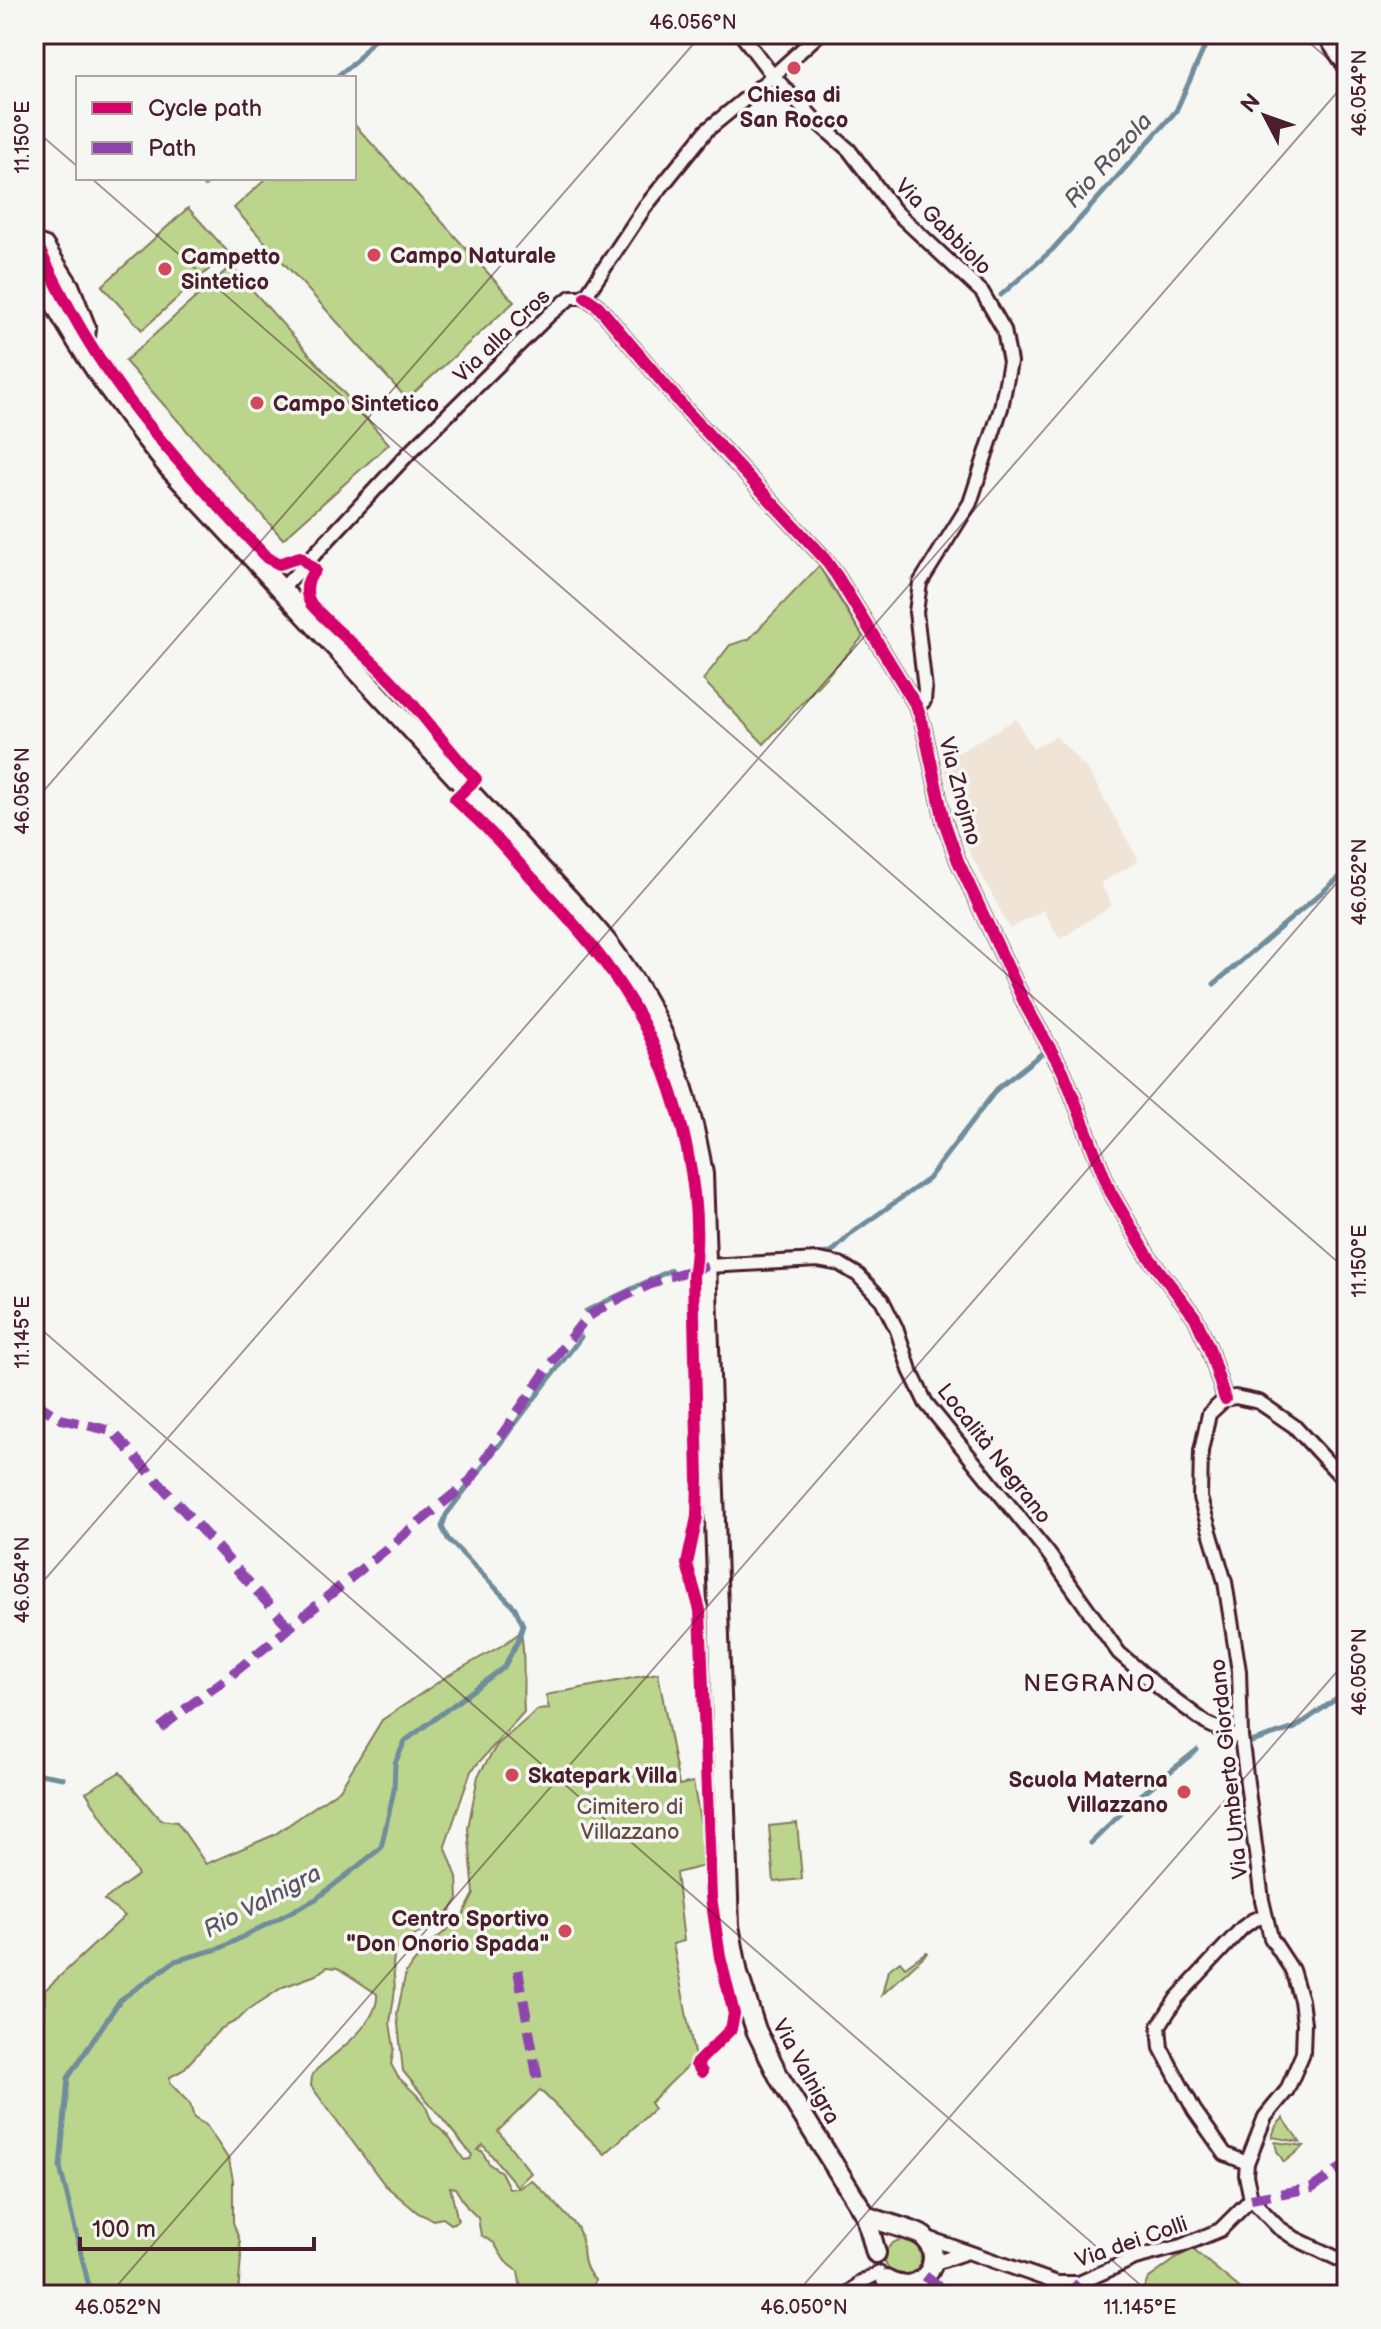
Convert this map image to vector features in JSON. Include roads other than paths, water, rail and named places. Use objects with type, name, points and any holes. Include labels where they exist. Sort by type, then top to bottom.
[{"type":"main road","name":"Via Valnigra","points":[[34,264],[61,319],[118,405],[169,468],[613,950],[648,1005],[671,1051],[694,1117],[703,1174],[729,1926],[747,2004],[767,2054],[866,2216],[876,2253]]},
{"type":"main road","points":[[866,2216],[912,2232],[931,2249],[932,2264],[916,2289],[882,2277]]},
{"type":"main road","points":[[898,2295],[882,2277],[876,2253],[882,2239],[888,2234],[912,2232]]},
{"type":"street","name":"Via Gabbiolo","points":[[741,34],[773,76],[849,150],[895,211],[982,292],[1004,330],[1010,362],[1001,408],[970,503],[920,583],[916,612],[925,689],[924,701],[917,707]]},
{"type":"street","name":"Via alla Cros","points":[[281,590],[474,387],[565,300],[585,297],[645,207],[707,130],[819,34]]},
{"type":"street","points":[[1328,34],[1329,43],[1347,70]]},
{"type":"street","points":[[34,240],[46,244],[72,285],[89,328],[86,358]]},
{"type":"street","name":"Via Znojmo","points":[[585,297],[598,306],[686,410],[824,558],[917,707],[944,821],[958,861],[1027,1008],[1063,1071],[1110,1191],[1148,1256],[1195,1317],[1230,1398]]},
{"type":"street","name":"Località Negrano","points":[[707,1266],[818,1260],[840,1264],[858,1275],[882,1300],[926,1403],[1048,1553],[1119,1653],[1206,1723],[1233,1736],[1241,1736]]},
{"type":"street","points":[[1230,1398],[1259,1402],[1274,1410],[1294,1426],[1347,1483]]},
{"type":"street","name":"Via Umberto Giordano","points":[[1230,1398],[1213,1407],[1205,1422],[1200,1498],[1225,1582],[1239,1671],[1241,1736],[1265,1916],[1271,1938],[1292,1970],[1304,2023],[1303,2053],[1295,2073],[1287,2090],[1265,2117],[1247,2163]]},
{"type":"street","points":[[1265,1916],[1242,1928],[1177,1998],[1159,2026],[1161,2048],[1194,2110],[1225,2154],[1247,2163],[1251,2199],[1270,2220],[1296,2239],[1347,2263]]},
{"type":"street","name":"Via dei Colli","points":[[912,2232],[1057,2283],[1079,2283],[1135,2258],[1181,2246],[1220,2230],[1251,2199]]},
{"type":"street","points":[[932,2264],[967,2252]]},
{"type":"street","points":[[848,2295],[861,2282],[882,2277]]},
{"type":"waterway","points":[[337,76],[356,61],[378,34]]},
{"type":"waterway","name":"Rio Rozola","points":[[1001,295],[1052,250],[1176,111],[1206,44],[1218,34]]},
{"type":"waterway","points":[[204,185],[210,180]]},
{"type":"waterway","name":"Rio Valnigra","points":[[1214,984],[1347,871]]},
{"type":"waterway","name":"Rio Valnigra","points":[[736,1258],[831,1253],[853,1232],[928,1179],[997,1089],[1041,1054]]},
{"type":"waterway","name":"Rio Valnigra","points":[[586,1311],[671,1270]]},
{"type":"waterway","name":"Rio Valnigra","points":[[91,2295],[60,2167],[68,2078],[120,2000],[175,1961],[221,1948],[316,1899],[381,1848],[394,1790],[395,1763],[405,1741],[504,1667],[523,1625],[515,1608],[448,1539],[442,1527],[446,1515],[581,1337]]},
{"type":"waterway","points":[[1251,1742],[1295,1728],[1347,1691]]},
{"type":"waterway","points":[[1091,1843],[1136,1799],[1197,1750]]},
{"type":"waterway","points":[[34,1773],[63,1778]]},
{"type":"place","name":"Chiesa di San Rocco","points":[[794,68]]},
{"type":"place","name":"Campo Naturale","points":[[374,255]]},
{"type":"place","name":"Campetto Sintetico","points":[[165,269]]},
{"type":"place","name":"Campo Sintetico","points":[[257,403]]},
{"type":"place","name":"Skatepark Villa","points":[[512,1775]]},
{"type":"place","name":"Scuola Materna Villazzano","points":[[1184,1792]]},
{"type":"place","name":"Centro Sportivo \"Don Onorio Spada\"","points":[[565,1931]]},
{"type":"district","name":"NEGRANO","points":[[1090,1683]]},
{"type":"park label","name":"Cimitero di Villazzano","points":[[630,1818]]}]
